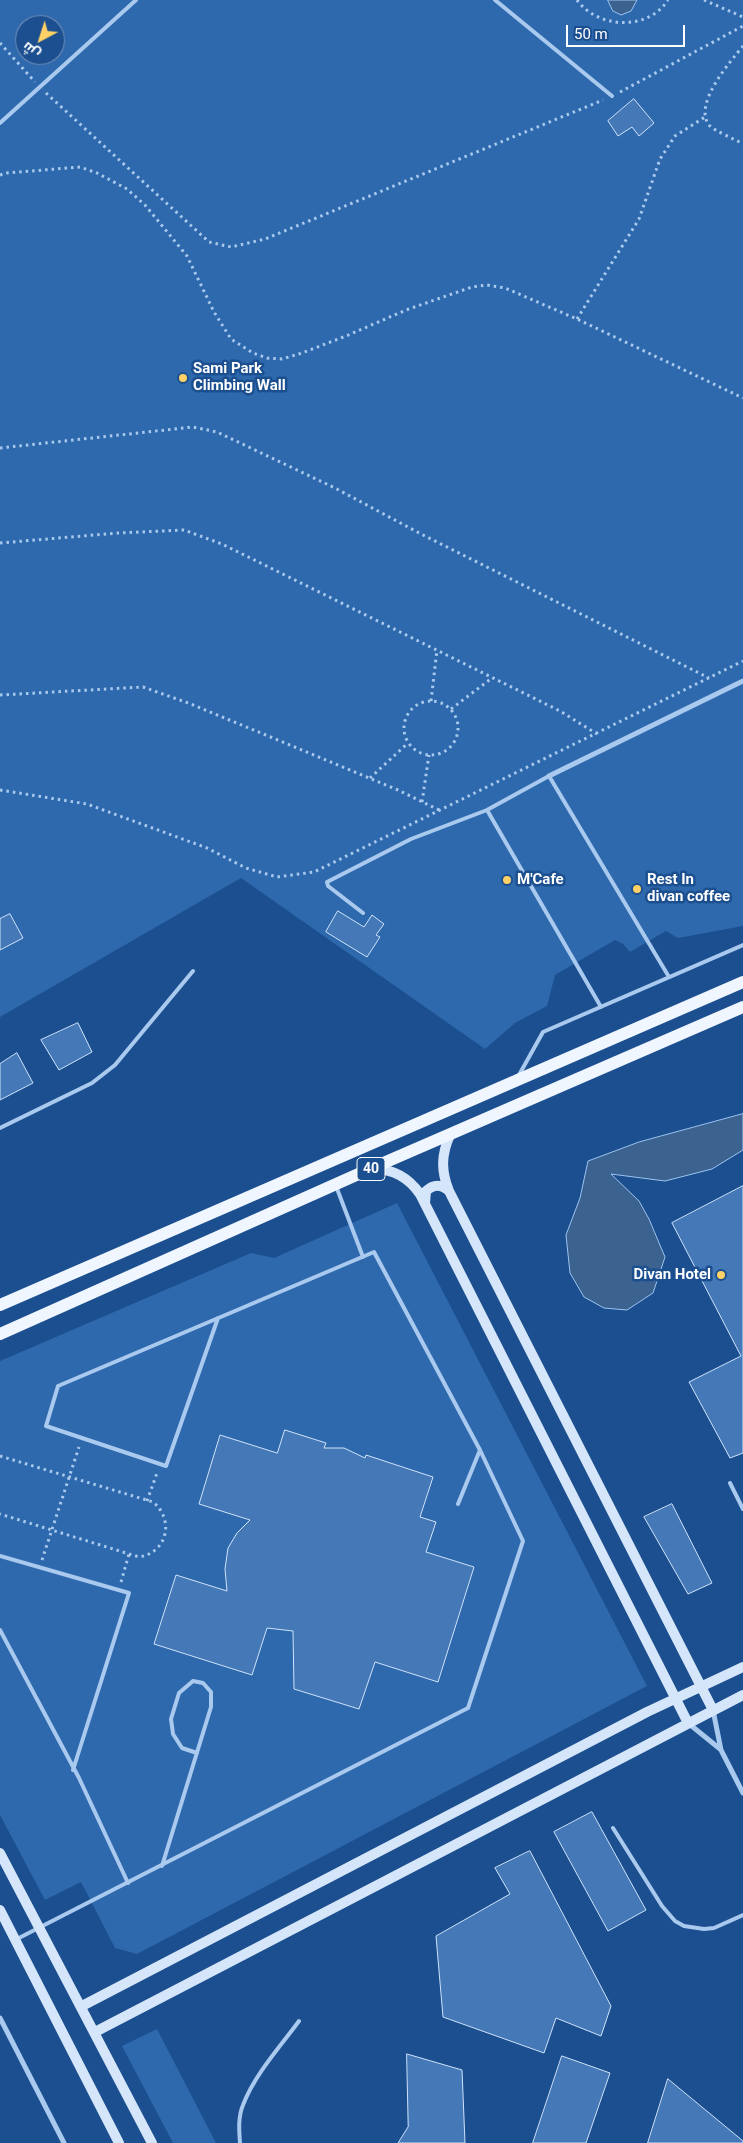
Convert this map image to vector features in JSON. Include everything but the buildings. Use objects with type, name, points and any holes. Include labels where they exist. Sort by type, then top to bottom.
[{"type":"main road","name":"40","points":[[0,1305],[743,982]]},
{"type":"main road","name":"40","points":[[0,1334],[335,1184],[450,1136],[743,1007]]},
{"type":"main road","points":[[668,1015],[677,1036]]},
{"type":"street","points":[[549,776],[743,681]]},
{"type":"street","points":[[450,1136],[445,1146],[442,1161],[449,1191],[713,1710],[721,1750],[743,1793]]},
{"type":"street","points":[[372,1168],[394,1172],[404,1177],[413,1185],[426,1204],[688,1723],[721,1750]]},
{"type":"street","points":[[426,1204],[426,1191],[431,1187],[438,1185],[449,1191]]},
{"type":"street","points":[[82,2006],[334,1873],[676,1698],[743,1667]]},
{"type":"street","points":[[95,2032],[743,1695]]},
{"type":"street","points":[[0,1853],[38,1928],[82,2006],[152,2143]]},
{"type":"street","points":[[0,1910],[119,2143]]},
{"type":"street","points":[[0,2018],[64,2143]]},
{"type":"lane","points":[[0,123],[136,0]]},
{"type":"lane","points":[[495,0],[612,96]]},
{"type":"lane","points":[[363,913],[336,894],[328,886],[327,882],[411,839],[487,810],[549,776],[669,977]]},
{"type":"lane","points":[[487,810],[601,1007]]},
{"type":"lane","points":[[516,1081],[542,1032],[743,945]]},
{"type":"lane","points":[[0,1128],[92,1083],[116,1065],[193,971]]},
{"type":"lane","points":[[335,1184],[364,1257]]},
{"type":"lane","points":[[15,1940],[468,1708],[523,1542],[480,1450],[374,1252],[364,1257],[218,1318],[58,1386],[46,1426],[166,1466],[218,1318]]},
{"type":"lane","points":[[458,1504],[480,1450]]},
{"type":"lane","points":[[730,1483],[743,1509]]},
{"type":"lane","points":[[0,1556],[129,1593],[73,1770]]},
{"type":"lane","points":[[0,1630],[73,1770],[79,1778],[128,1883]]},
{"type":"lane","points":[[162,1866],[197,1753],[211,1707],[211,1692],[203,1683],[193,1681],[179,1693],[171,1719],[173,1734],[182,1748],[197,1753]]},
{"type":"lane","points":[[613,1828],[662,1906],[675,1921],[684,1926],[704,1929],[714,1928],[743,1915]]},
{"type":"lane","points":[[240,2143],[238,2127],[242,2106],[251,2087],[299,2021]]},
{"type":"path","points":[[577,0],[583,8],[602,20],[625,24],[648,18],[668,0]]},
{"type":"path","points":[[704,0],[743,17]]},
{"type":"path","points":[[0,43],[39,87],[209,242],[231,247],[265,240],[612,96],[743,26]]},
{"type":"path","points":[[743,46],[716,80],[709,93],[705,117],[709,126],[743,144]]},
{"type":"path","points":[[577,319],[639,219],[660,159],[675,136],[705,117]]},
{"type":"path","points":[[0,175],[8,172],[80,167],[97,173],[127,189],[145,205],[187,256],[214,312],[231,338],[253,353],[267,358],[282,358],[302,352],[346,336],[406,310],[472,288],[487,285],[505,288],[577,319],[743,398]]},
{"type":"path","points":[[0,448],[193,426],[217,432],[335,488],[422,534],[709,678]]},
{"type":"path","points":[[0,543],[118,533],[184,530],[222,544],[437,650],[560,711],[597,734]]},
{"type":"path","points":[[431,701],[437,650]]},
{"type":"path","points":[[0,790],[87,804],[207,848],[246,868],[277,877],[314,872],[743,661]]},
{"type":"path","points":[[451,709],[492,678]]},
{"type":"path","points":[[0,695],[142,687],[192,704],[370,778],[439,810]]},
{"type":"path","points":[[431,701],[451,709],[457,719],[459,728],[453,746],[446,752],[430,756],[418,753],[408,743],[404,732],[407,714],[420,703],[431,701]]},
{"type":"path","points":[[370,778],[408,743]]},
{"type":"path","points":[[422,802],[430,756]]},
{"type":"path","points":[[40,1568],[82,1439]]},
{"type":"path","points":[[0,1456],[153,1502],[162,1512],[167,1531],[163,1542],[156,1550],[139,1557],[0,1514]]},
{"type":"path","points":[[147,1501],[160,1465]]},
{"type":"path","points":[[118,1589],[129,1554]]},
{"type":"shaded area","points":[[0,0],[743,0],[743,926],[678,938],[666,931],[630,952],[623,944],[615,940],[555,975],[547,1006],[515,1023],[485,1049],[241,878],[0,1017]]},
{"type":"shaded area","points":[[608,0],[637,0],[631,11],[621,15],[613,11]]},
{"type":"shaded area","points":[[743,1114],[743,1150],[712,1169],[665,1181],[611,1174],[639,1201],[665,1257],[653,1293],[627,1310],[604,1308],[584,1297],[570,1273],[566,1235],[580,1198],[588,1161],[639,1142]]},
{"type":"shaded area","points":[[397,1203],[647,1686],[137,1954],[115,1948],[81,1882],[45,1900],[0,1815],[0,1361],[251,1253],[274,1258]]},
{"type":"shaded area","points":[[157,2029],[216,2143],[173,2143],[122,2046]]},
{"type":"place","name":"Sami Park Climbing Wall","points":[[183,378]]},
{"type":"place","name":"M'Cafe","points":[[507,880]]},
{"type":"place","name":"Rest In divan coffee","points":[[637,889]]},
{"type":"place","name":"Divan Hotel","points":[[721,1275]]}]
